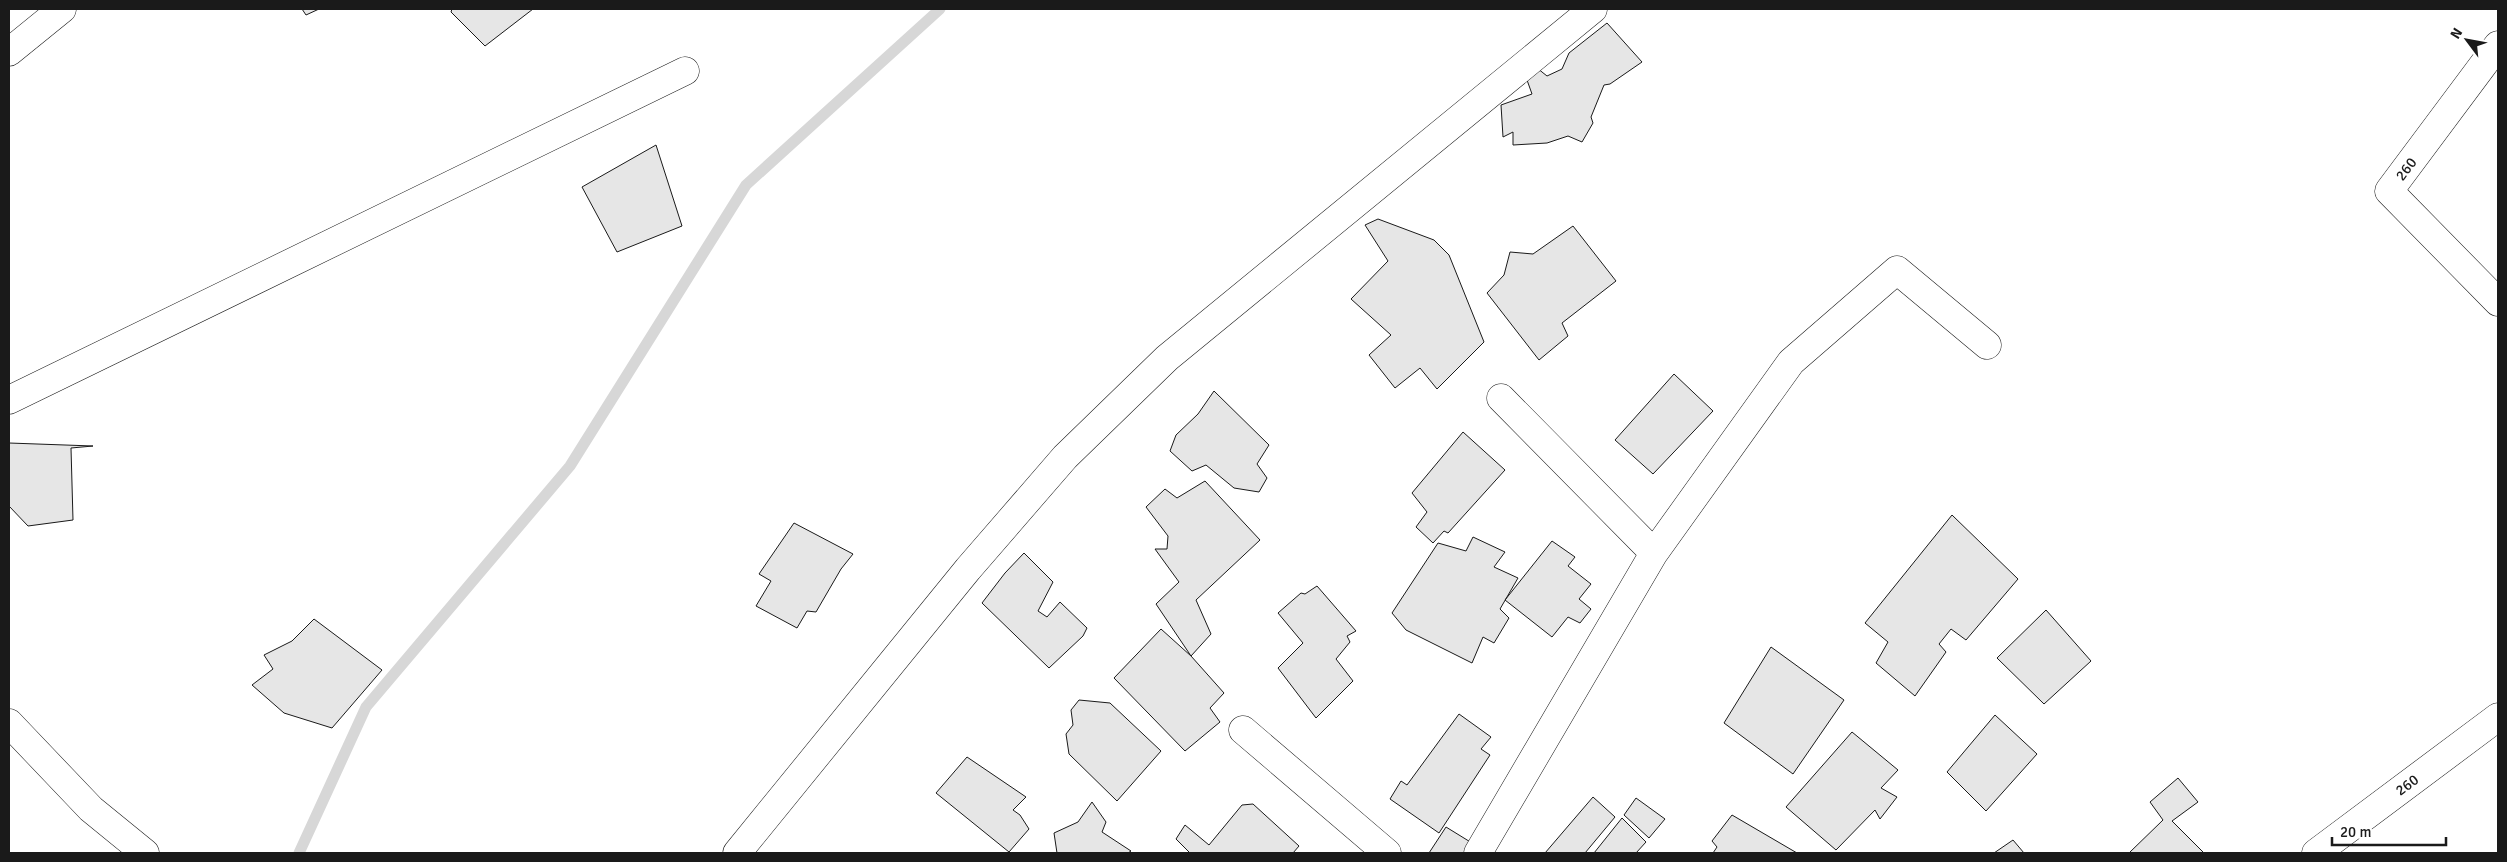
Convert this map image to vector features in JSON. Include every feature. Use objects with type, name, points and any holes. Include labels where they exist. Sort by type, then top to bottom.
[{"type":"street","points":[[9,52],[62,9]]},
{"type":"street","points":[[737,853],[968,569],[1065,456],[1167,358],[1592,9]]},
{"type":"street","name":"260","points":[[2498,45],[2389,192],[2498,302]]},
{"type":"street","points":[[9,400],[685,71]]},
{"type":"street","points":[[1478,853],[1654,552],[1791,362],[1897,270],[1986,345]]},
{"type":"street","points":[[1501,398],[1654,552]]},
{"type":"street","name":"260","points":[[2316,853],[2498,717]]},
{"type":"street","points":[[9,723],[91,809],[145,853]]},
{"type":"street","points":[[1244,730],[1387,853]]},
{"type":"building","points":[[302,9],[319,9],[306,15]]},
{"type":"building","points":[[452,9],[533,9],[485,46],[451,12]]},
{"type":"building","points":[[1607,23],[1642,62],[1610,84],[1604,85],[1591,117],[1593,123],[1582,142],[1568,136],[1547,143],[1513,145],[1513,132],[1503,137],[1501,105],[1532,94],[1527,80],[1537,68],[1547,76],[1562,69],[1569,53]]},
{"type":"building","points":[[656,145],[682,226],[617,252],[582,187]]},
{"type":"building","points":[[1378,219],[1434,240],[1449,255],[1484,342],[1437,389],[1420,368],[1395,388],[1369,355],[1391,335],[1351,299],[1388,261],[1365,225]]},
{"type":"building","points":[[1573,226],[1616,281],[1562,323],[1568,336],[1539,360],[1487,293],[1504,275],[1510,252],[1533,254]]},
{"type":"building","points":[[1674,374],[1713,411],[1653,474],[1615,440]]},
{"type":"building","points":[[1214,391],[1269,445],[1257,464],[1267,478],[1259,492],[1234,488],[1206,465],[1192,471],[1170,451],[1176,435],[1198,414]]},
{"type":"building","points":[[1463,432],[1505,470],[1448,533],[1444,531],[1433,543],[1416,527],[1427,512],[1412,493]]},
{"type":"building","points":[[9,443],[93,446],[71,448],[73,520],[28,526],[9,506]]},
{"type":"building","points":[[1205,481],[1260,540],[1196,600],[1211,634],[1191,656],[1156,604],[1179,582],[1155,549],[1167,549],[1168,536],[1146,507],[1165,489],[1177,498]]},
{"type":"building","points":[[1952,515],[2018,579],[1966,640],[1951,629],[1939,644],[1946,652],[1915,696],[1876,663],[1888,642],[1865,623]]},
{"type":"building","points":[[794,523],[853,554],[841,569],[816,612],[807,611],[797,628],[756,606],[771,581],[759,574]]},
{"type":"building","points":[[1473,537],[1505,552],[1494,567],[1518,578],[1500,609],[1509,618],[1494,643],[1483,637],[1472,663],[1406,630],[1392,613],[1438,543],[1466,551]]},
{"type":"building","points":[[1552,541],[1575,557],[1568,566],[1591,584],[1579,599],[1591,609],[1580,623],[1568,617],[1552,637],[1505,600]]},
{"type":"building","points":[[1024,553],[1053,582],[1038,611],[1047,617],[1060,602],[1087,628],[1083,636],[1049,668],[982,603],[1005,573]]},
{"type":"building","points":[[1317,586],[1356,631],[1347,636],[1350,642],[1336,659],[1353,681],[1316,718],[1278,668],[1303,643],[1278,613],[1301,593],[1305,594]]},
{"type":"building","points":[[2046,610],[2091,661],[2044,704],[1997,658]]},
{"type":"building","points":[[314,619],[382,670],[332,728],[284,713],[252,685],[273,669],[264,655],[292,641]]},
{"type":"building","points":[[1161,629],[1191,656],[1224,693],[1210,708],[1220,722],[1185,751],[1114,678]]},
{"type":"building","points":[[1771,647],[1844,700],[1793,774],[1724,723]]},
{"type":"building","points":[[1079,700],[1110,703],[1161,751],[1117,801],[1069,754],[1066,734],[1073,725],[1071,710]]},
{"type":"building","points":[[1459,714],[1491,737],[1481,749],[1490,755],[1439,833],[1390,799],[1401,781],[1407,785]]},
{"type":"building","points":[[1995,715],[2037,754],[1986,811],[1947,772]]},
{"type":"building","points":[[1852,732],[1898,770],[1881,788],[1897,797],[1880,819],[1875,810],[1836,850],[1786,807]]},
{"type":"building","points":[[967,757],[1026,797],[1013,810],[1020,815],[1029,829],[1009,852],[936,793]]},
{"type":"building","points":[[2178,778],[2198,802],[2172,821],[2204,853],[2129,853],[2163,820],[2150,802]]},
{"type":"building","points":[[1593,797],[1615,817],[1585,853],[1545,853]]},
{"type":"building","points":[[1636,798],[1665,819],[1649,838],[1624,815]]},
{"type":"building","points":[[1092,802],[1106,822],[1102,832],[1131,851],[1128,853],[1057,853],[1054,833],[1078,822]]},
{"type":"building","points":[[1253,804],[1299,846],[1293,853],[1190,853],[1176,839],[1185,825],[1209,845],[1242,805]]},
{"type":"building","points":[[1732,815],[1797,853],[1713,853],[1717,847],[1712,841]]},
{"type":"building","points":[[1622,818],[1646,842],[1636,853],[1594,853]]},
{"type":"building","points":[[1446,827],[1472,843],[1465,853],[1429,853]]},
{"type":"building","points":[[2013,840],[2024,853],[1994,853]]},
{"type":"waterway","points":[[299,853],[366,707],[570,466],[746,185],[940,9]]}]
